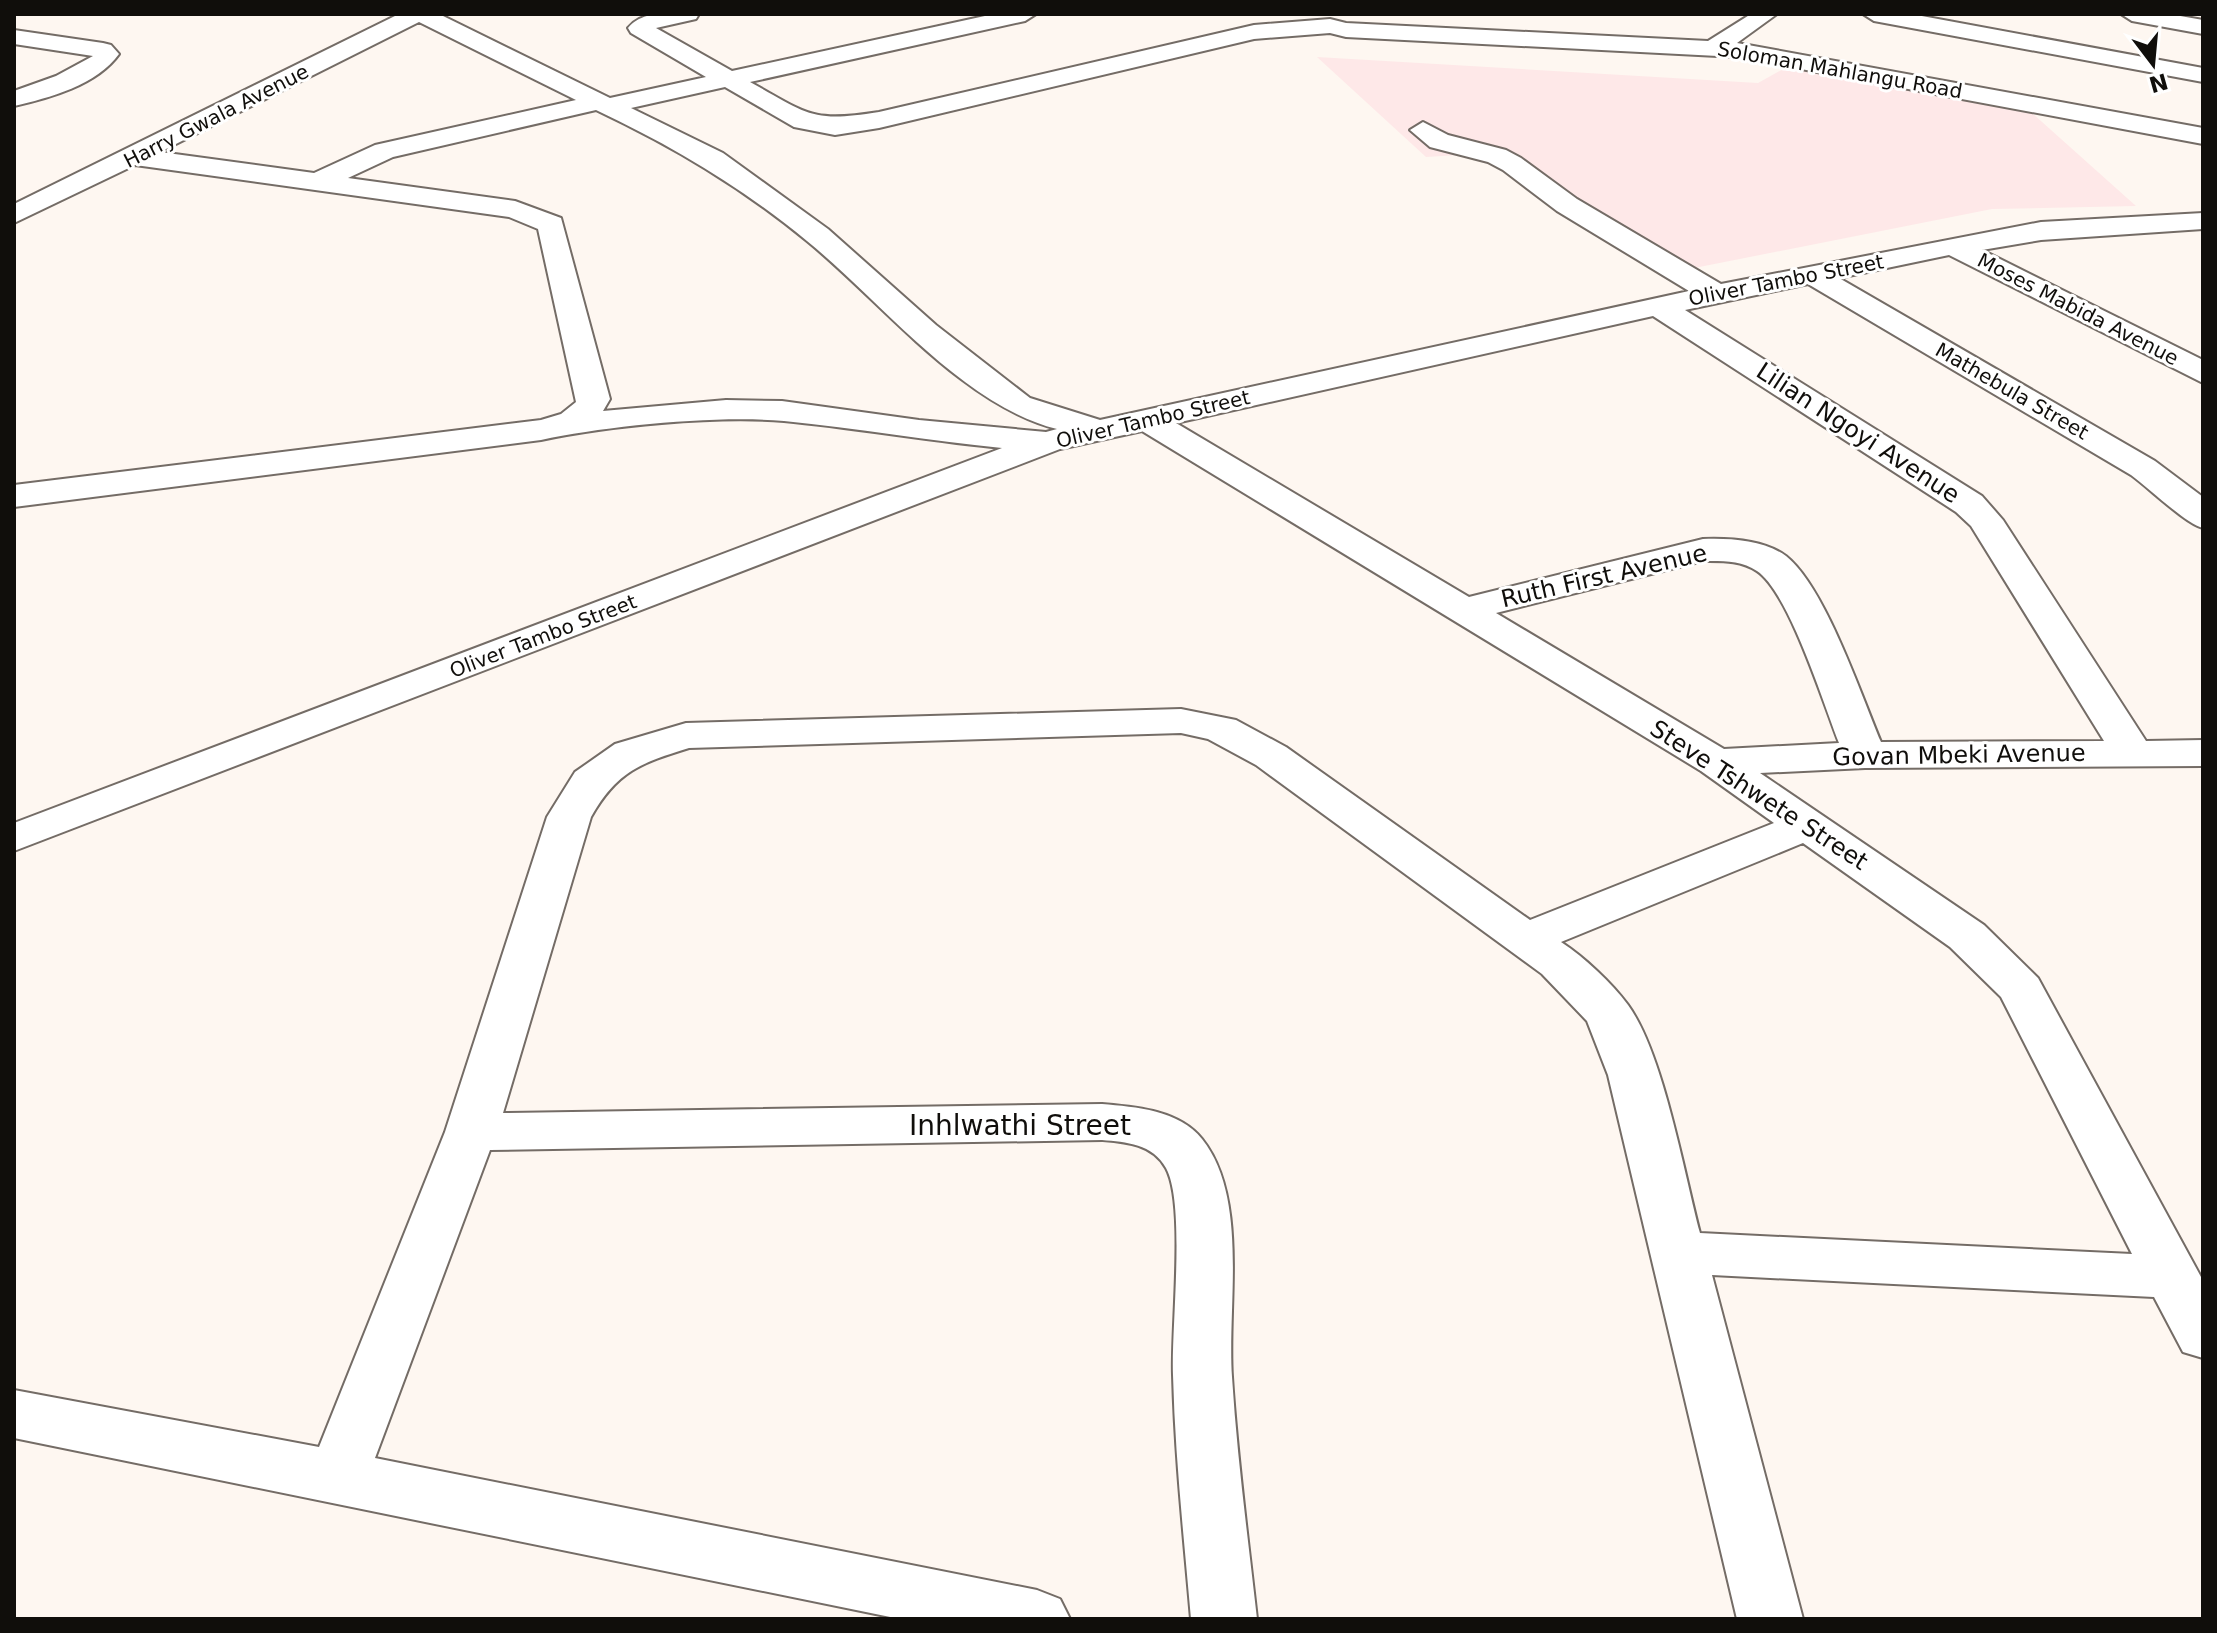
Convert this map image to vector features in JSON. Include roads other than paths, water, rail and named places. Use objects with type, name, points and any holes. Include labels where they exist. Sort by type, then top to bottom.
[{"type":"street","name":"Soloman Mahlangu Road","points":[[688,14],[651,21],[639,28],[803,122],[835,127],[879,120],[1254,32],[1327,20],[1346,30],[1714,48],[1762,54],[2203,136]]},
{"type":"street","points":[[320,181],[397,147],[730,79],[1025,14]]},
{"type":"street","points":[[1714,48],[1766,14]]},
{"type":"street","points":[[1874,14],[2202,74]]},
{"type":"street","points":[[2132,14],[2203,27]]},
{"type":"street","points":[[411,15],[549,75],[714,159],[818,235],[925,332],[1018,405],[1044,416],[1099,429]]},
{"type":"street","name":"Harry Gwala Avenue","points":[[14,215],[135,157],[411,15]]},
{"type":"street","points":[[14,37],[89,47],[107,54],[104,60],[81,72],[14,99]]},
{"type":"street","points":[[1423,130],[1439,141],[1512,164],[1567,205],[1716,294]]},
{"type":"street","points":[[135,157],[515,209],[551,224],[594,399],[587,413],[571,424]]},
{"type":"street","name":"Oliver Tambo Street","points":[[14,838],[1050,441],[1533,337],[1658,306],[1953,246],[2054,230],[2203,221]]},
{"type":"street","name":"Moses Mabida Avenue","points":[[1953,246],[2203,373]]},
{"type":"street","name":"Mathebula Street","points":[[1813,275],[2143,468],[2180,494],[2203,517]]},
{"type":"street","name":"Lilian Ngoyi Avenue","points":[[1658,306],[1969,504],[1985,520],[2133,753]]},
{"type":"street","points":[[14,496],[571,424],[726,410],[782,411],[919,430],[1050,441]]},
{"type":"street","name":"Steve Tshwete Street","points":[[1146,419],[1460,611],[1716,762],[1967,936],[2021,989],[2203,1336]]},
{"type":"street","name":"Ruth First Avenue","points":[[1460,611],[1703,550],[1740,551],[1758,556],[1777,567],[1797,596],[1865,755]]},
{"type":"street","points":[[338,1476],[471,1132],[569,817],[590,781],[630,753],[686,736],[1181,721],[1221,729],[1271,756],[1559,963],[1609,1015],[1633,1075],[1770,1619]]},
{"type":"street","name":"Govan Mbeki Avenue","points":[[1716,762],[1865,755],[2203,753]]},
{"type":"street","points":[[1525,939],[1808,825]]},
{"type":"street","name":"Inhlwathi Street","points":[[471,1132],[1102,1122],[1149,1126],[1180,1145],[1195,1171],[1200,1210],[1202,1373],[1224,1619]]},
{"type":"street","points":[[1679,1253],[2173,1277]]},
{"type":"street","points":[[14,1414],[338,1476],[1037,1619]]}]
